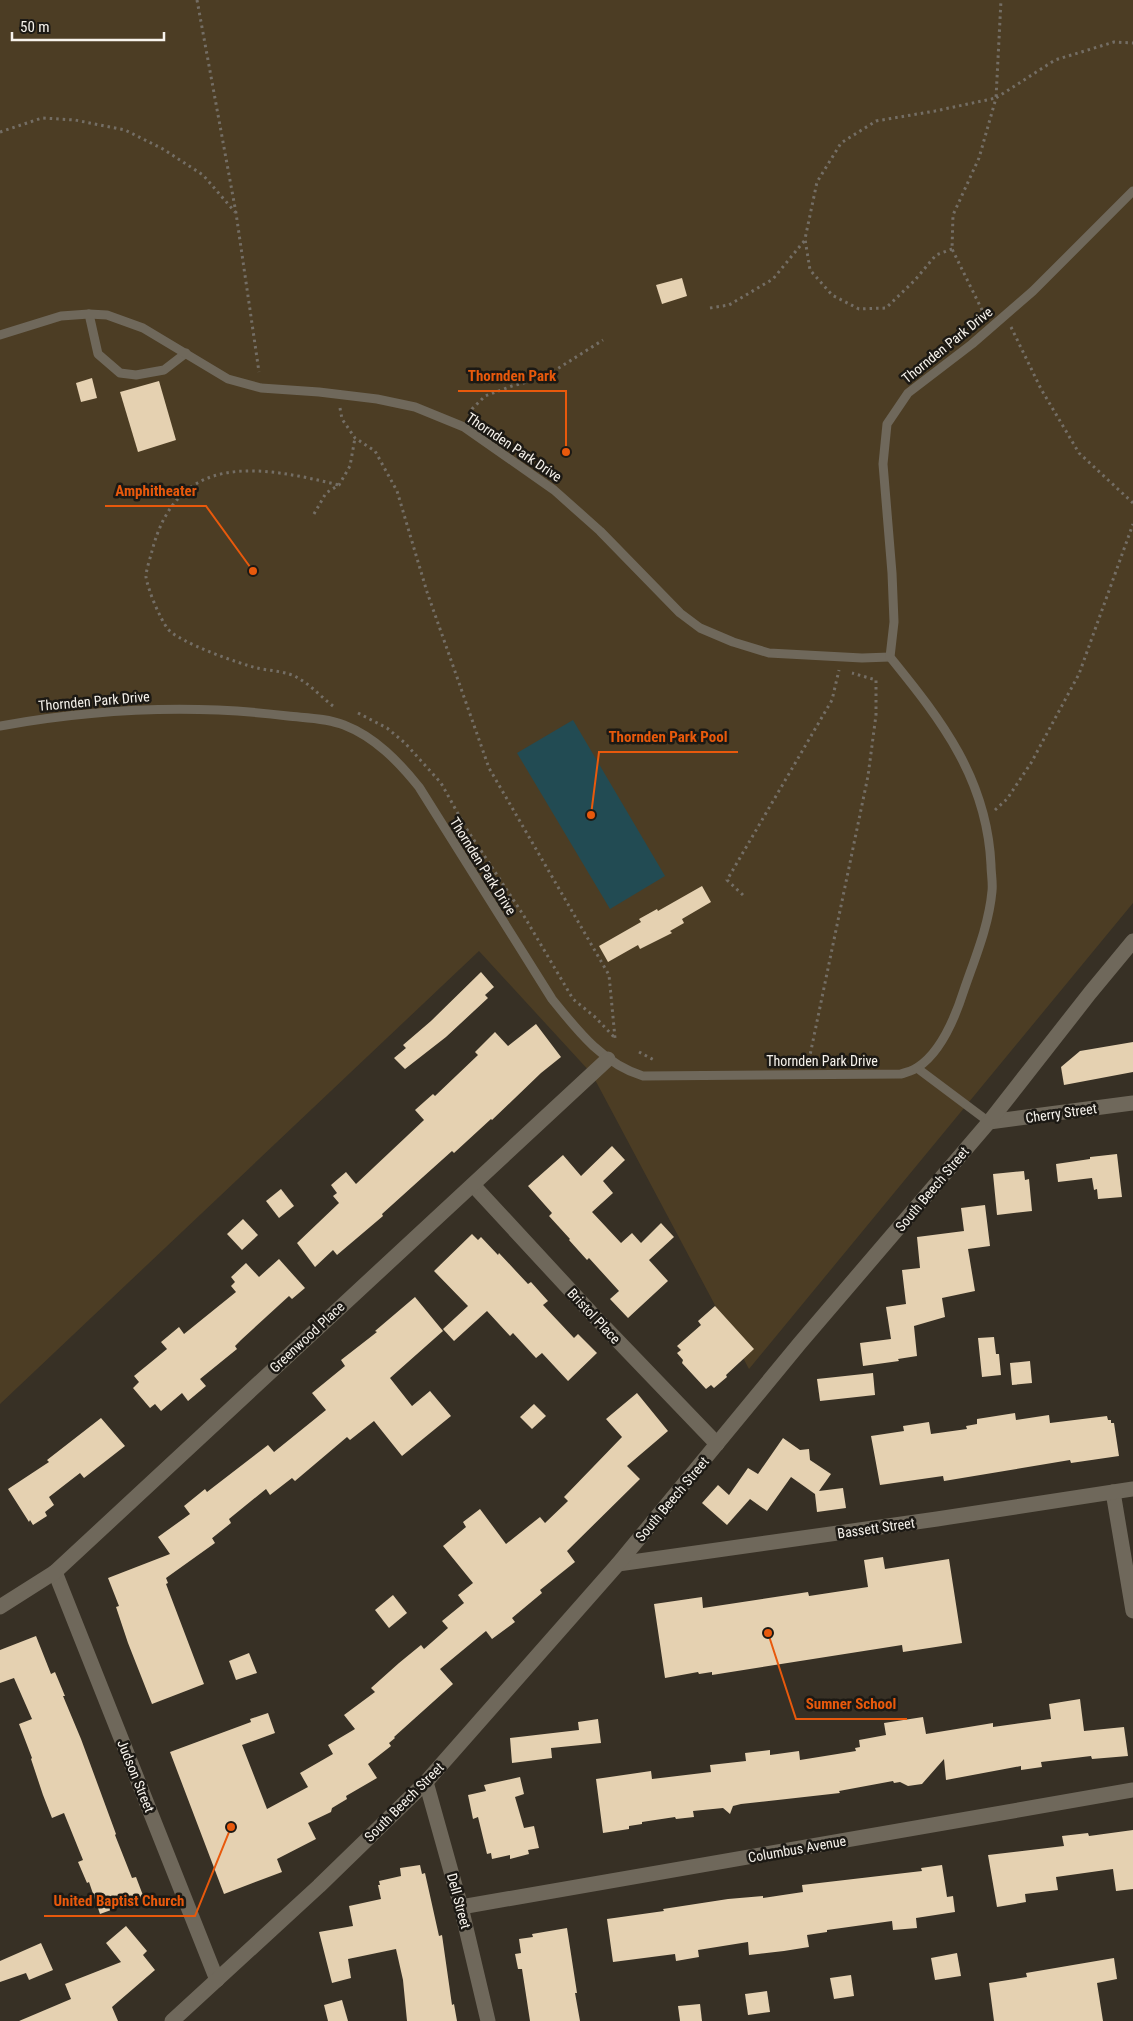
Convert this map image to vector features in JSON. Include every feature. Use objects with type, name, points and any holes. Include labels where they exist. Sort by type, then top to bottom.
[{"type":"street","name":"South Beech Street","points":[[172,2021],[319,1886],[426,1782],[618,1564],[800,1343],[989,1122],[1090,992],[1133,941]]},
{"type":"street","name":"Greenwood Place","points":[[0,1607],[55,1572],[358,1289],[473,1186],[608,1060]]},
{"type":"street","name":"Cherry Street","points":[[989,1122],[1133,1103]]},
{"type":"street","name":"Bristol Place","points":[[473,1186],[595,1318],[717,1444]]},
{"type":"street","name":"Bassett Street","points":[[618,1564],[1133,1489]]},
{"type":"street","points":[[1113,1492],[1133,1611]]},
{"type":"street","name":"Judson Street","points":[[55,1572],[217,1980]]},
{"type":"street","name":"Dell Street","points":[[426,1782],[461,1907],[488,2021]]},
{"type":"street","name":"Columbus Avenue","points":[[461,1907],[1133,1790]]},
{"type":"lane","name":"Thornden Park Drive","points":[[0,335],[61,316],[107,315],[143,328],[228,379],[261,388],[377,398],[415,407],[464,427],[554,490],[600,531],[680,613],[700,628],[733,642],[769,653],[862,658],[890,657],[894,622],[893,583],[883,464],[887,424],[908,393],[991,328],[1033,291],[1133,192]]},
{"type":"lane","points":[[89,314],[98,354],[120,373],[136,375],[164,370],[186,353]]},
{"type":"lane","points":[[890,657],[927,702],[963,758],[985,820],[990,844],[992,891],[984,935],[955,1017],[929,1058],[917,1068],[989,1122]]},
{"type":"lane","name":"Thornden Park Drive","points":[[0,726],[39,719],[143,709],[259,712],[325,720],[344,725],[379,745],[410,776],[552,999],[576,1030],[608,1060],[630,1072],[643,1076],[901,1074],[917,1068]]},
{"type":"path","points":[[197,0],[236,213],[261,388]]},
{"type":"path","points":[[1001,0],[996,98],[979,158],[953,215],[952,249],[991,328],[1012,327],[1041,389],[1079,452],[1133,503]]},
{"type":"path","points":[[952,249],[936,254],[915,280],[886,308],[859,308],[832,295],[810,270],[805,240],[818,182],[841,143],[876,121],[996,98],[1054,60],[1114,42],[1133,43]]},
{"type":"path","points":[[0,132],[42,118],[75,120],[124,130],[163,149],[204,175],[236,213]]},
{"type":"path","points":[[710,308],[729,305],[773,279],[805,240]]},
{"type":"path","points":[[464,427],[472,409],[485,396],[542,378],[603,340]]},
{"type":"path","points":[[339,395],[342,419],[355,438],[375,451],[397,491],[427,592],[488,768],[609,975],[615,1038],[595,1017],[573,999],[524,916],[466,828],[441,783],[405,744],[387,728],[370,718],[353,712]]},
{"type":"path","points":[[314,514],[326,493],[340,485],[350,466],[355,438]]},
{"type":"path","points":[[339,708],[332,706],[296,677],[236,663],[184,641],[168,630],[156,606],[146,576],[157,530],[166,514],[197,481],[242,470],[296,474],[340,485]]},
{"type":"path","points":[[985,820],[1007,798],[1031,763],[1079,674],[1133,524]]},
{"type":"path","points":[[743,895],[727,880],[832,700],[839,670],[876,680],[876,715],[868,776],[808,1064]]},
{"type":"shaded area","points":[[0,0],[1133,0],[1133,903],[749,1369],[592,1074],[479,951],[0,1404]]},
{"type":"water","points":[[573,720],[665,876],[610,909],[517,753]]},
{"type":"building","points":[[682,278],[687,296],[662,304],[656,285]]},
{"type":"building","points":[[92,378],[97,398],[81,402],[76,383]]},
{"type":"building","points":[[159,381],[176,440],[138,452],[120,392]]},
{"type":"building","points":[[702,886],[711,902],[682,919],[684,923],[670,931],[672,933],[640,949],[638,945],[608,962],[599,946],[641,922],[639,919],[657,909],[658,911]]},
{"type":"building","points":[[481,972],[494,987],[485,995],[488,998],[446,1037],[405,1069],[394,1058],[406,1048],[403,1045],[431,1021]]},
{"type":"building","points":[[536,1024],[561,1057],[454,1153],[452,1151],[382,1214],[383,1216],[337,1255],[333,1250],[315,1267],[297,1243],[339,1203],[333,1196],[337,1193],[331,1185],[346,1172],[356,1184],[424,1120],[415,1110],[433,1094],[435,1096],[478,1055],[475,1052],[495,1032],[508,1046]]},
{"type":"building","points":[[1133,1042],[1133,1072],[1064,1085],[1061,1067],[1080,1051]]},
{"type":"building","points":[[612,1146],[625,1160],[603,1181],[613,1193],[592,1212],[621,1243],[632,1233],[641,1243],[661,1223],[674,1237],[649,1260],[668,1281],[628,1318],[610,1299],[619,1291],[589,1258],[587,1260],[569,1240],[549,1216],[552,1213],[528,1186],[563,1155],[581,1176]]},
{"type":"building","points":[[1117,1154],[1122,1197],[1098,1199],[1097,1189],[1094,1190],[1092,1178],[1058,1182],[1056,1164]]},
{"type":"building","points":[[1024,1171],[1025,1180],[1029,1179],[1032,1211],[997,1215],[993,1174]]},
{"type":"building","points":[[281,1189],[294,1206],[279,1218],[266,1201]]},
{"type":"building","points":[[985,1205],[990,1246],[968,1249],[975,1291],[942,1298],[945,1317],[914,1326],[917,1356],[898,1359],[899,1361],[863,1366],[860,1343],[891,1339],[886,1307],[906,1304],[902,1270],[920,1268],[917,1237],[964,1231],[961,1208]]},
{"type":"building","points":[[243,1219],[258,1235],[242,1250],[227,1234]]},
{"type":"building","points":[[472,1234],[478,1240],[481,1237],[498,1255],[499,1253],[528,1284],[531,1282],[548,1301],[543,1305],[574,1338],[578,1334],[597,1353],[568,1381],[542,1353],[536,1358],[513,1333],[510,1336],[487,1311],[454,1341],[443,1329],[468,1306],[434,1271]]},
{"type":"building","points":[[279,1259],[305,1288],[292,1299],[289,1296],[235,1346],[237,1349],[200,1379],[206,1386],[188,1401],[182,1393],[161,1411],[155,1404],[150,1408],[133,1388],[139,1382],[134,1376],[167,1349],[161,1342],[179,1327],[184,1334],[236,1292],[231,1286],[235,1282],[231,1277],[246,1263],[259,1277]]},
{"type":"building","points":[[415,1297],[443,1331],[390,1378],[412,1406],[430,1391],[451,1416],[402,1456],[374,1421],[350,1440],[347,1437],[295,1481],[292,1478],[270,1495],[266,1489],[229,1519],[231,1523],[212,1538],[215,1543],[166,1578],[168,1583],[166,1584],[204,1684],[152,1704],[128,1643],[116,1607],[119,1606],[108,1578],[170,1554],[158,1537],[190,1514],[184,1506],[205,1489],[207,1492],[268,1445],[274,1452],[326,1410],[312,1393],[345,1366],[341,1360],[377,1332],[375,1331]]},
{"type":"building","points":[[715,1306],[754,1349],[714,1388],[711,1385],[706,1389],[682,1363],[683,1360],[677,1353],[681,1350],[677,1346],[701,1325],[698,1321]]},
{"type":"building","points":[[994,1337],[996,1354],[999,1354],[1001,1375],[982,1377],[978,1338]]},
{"type":"building","points":[[1030,1361],[1032,1383],[1012,1385],[1010,1363]]},
{"type":"building","points":[[873,1373],[875,1395],[820,1401],[817,1379]]},
{"type":"building","points":[[637,1393],[668,1431],[627,1466],[640,1479],[567,1551],[575,1562],[540,1590],[542,1593],[512,1618],[515,1622],[492,1639],[486,1631],[440,1669],[453,1684],[394,1737],[389,1743],[391,1746],[368,1764],[377,1778],[346,1796],[347,1799],[332,1808],[331,1812],[308,1823],[316,1839],[277,1859],[282,1872],[224,1894],[170,1752],[251,1722],[250,1719],[268,1713],[275,1733],[242,1745],[267,1809],[308,1787],[300,1773],[333,1754],[328,1745],[355,1729],[344,1715],[375,1692],[371,1688],[399,1663],[421,1645],[424,1649],[448,1628],[442,1621],[464,1603],[458,1595],[473,1583],[443,1546],[466,1527],[463,1522],[480,1509],[506,1544],[540,1517],[545,1523],[568,1501],[564,1497],[622,1437],[606,1419]]},
{"type":"building","points":[[534,1404],[546,1416],[532,1429],[520,1417]]},
{"type":"building","points":[[1015,1413],[1016,1420],[1049,1415],[1050,1423],[1107,1416],[1111,1423],[1114,1423],[1119,1456],[1071,1463],[1070,1460],[944,1481],[943,1476],[880,1485],[871,1436],[904,1431],[903,1426],[929,1422],[931,1434],[967,1429],[966,1426],[977,1424],[977,1419]]},
{"type":"building","points":[[101,1418],[125,1446],[84,1478],[80,1473],[49,1497],[54,1505],[45,1512],[47,1516],[33,1525],[30,1520],[29,1522],[8,1489],[49,1462],[47,1460]]},
{"type":"building","points":[[783,1438],[800,1450],[809,1449],[810,1460],[831,1474],[819,1491],[843,1488],[846,1508],[817,1512],[815,1494],[791,1477],[767,1511],[750,1499],[727,1525],[702,1503],[718,1485],[729,1495],[748,1468],[758,1474]]},
{"type":"building","points":[[883,1557],[885,1569],[949,1559],[962,1643],[903,1652],[902,1645],[712,1675],[712,1672],[699,1674],[698,1672],[665,1678],[654,1604],[702,1597],[703,1608],[808,1592],[809,1596],[868,1587],[864,1560]]},
{"type":"building","points":[[393,1595],[407,1613],[389,1628],[375,1610]]},
{"type":"building","points":[[36,1636],[51,1674],[55,1672],[65,1696],[63,1696],[81,1739],[115,1835],[132,1878],[136,1877],[144,1898],[100,1914],[89,1882],[87,1883],[78,1862],[83,1860],[64,1813],[52,1818],[43,1795],[19,1724],[32,1719],[14,1678],[0,1683],[0,1650]]},
{"type":"building","points":[[249,1653],[257,1673],[236,1680],[229,1661]]},
{"type":"building","points":[[1080,1699],[1084,1731],[1124,1727],[1128,1756],[1092,1759],[1091,1756],[1041,1762],[1042,1767],[1021,1770],[1021,1766],[946,1780],[944,1759],[922,1784],[908,1786],[900,1782],[894,1783],[893,1781],[839,1791],[840,1793],[741,1804],[733,1806],[730,1814],[723,1808],[693,1811],[694,1817],[676,1819],[675,1817],[642,1822],[642,1824],[629,1826],[629,1829],[603,1833],[596,1779],[651,1771],[652,1779],[711,1772],[710,1765],[746,1761],[745,1753],[770,1750],[770,1755],[799,1751],[800,1760],[856,1751],[855,1748],[860,1747],[859,1740],[886,1735],[884,1723],[923,1717],[926,1734],[993,1723],[993,1727],[1051,1719],[1049,1704]]},
{"type":"building","points":[[598,1719],[601,1743],[551,1748],[552,1758],[512,1763],[510,1738],[579,1730],[578,1722]]},
{"type":"building","points":[[520,1777],[524,1794],[515,1797],[524,1828],[534,1826],[539,1848],[528,1850],[529,1854],[510,1859],[510,1855],[492,1859],[491,1853],[487,1854],[478,1817],[473,1819],[468,1795],[486,1791],[484,1785]]},
{"type":"building","points":[[1133,1830],[1133,1889],[1116,1891],[1113,1869],[1056,1877],[1058,1890],[1025,1894],[1026,1902],[997,1907],[988,1855],[1064,1846],[1062,1836],[1088,1833],[1089,1836]]},
{"type":"building","points":[[420,1865],[422,1874],[425,1873],[439,1936],[442,1935],[452,2005],[454,2004],[457,2021],[407,2021],[403,1980],[396,1949],[348,1959],[351,1978],[332,1983],[319,1932],[353,1926],[349,1906],[381,1899],[379,1881],[401,1876],[400,1868]]},
{"type":"building","points":[[942,1865],[947,1897],[953,1896],[955,1912],[916,1918],[917,1928],[893,1930],[892,1921],[827,1930],[827,1932],[807,1935],[809,1947],[784,1951],[749,1955],[748,1942],[698,1950],[699,1957],[676,1961],[675,1954],[613,1962],[607,1919],[728,1899],[763,1896],[763,1898],[803,1892],[802,1885],[922,1871],[921,1868]]},
{"type":"building","points":[[126,1926],[147,1951],[143,1955],[155,1970],[112,2007],[118,2021],[19,2021],[71,1999],[65,1984],[121,1962],[106,1943]]},
{"type":"building","points":[[567,1928],[580,2021],[530,2021],[522,1969],[518,1969],[515,1954],[521,1953],[519,1939],[533,1937],[532,1934]]},
{"type":"building","points":[[41,1943],[53,1970],[29,1980],[26,1973],[0,1982],[0,1961]]},
{"type":"building","points":[[957,1953],[961,1976],[935,1980],[931,1958]]},
{"type":"building","points":[[1114,1958],[1117,1979],[1097,1983],[1103,2021],[994,2021],[989,1983],[1027,1977],[1026,1973]]},
{"type":"building","points":[[851,1975],[854,1996],[834,1999],[830,1978]]},
{"type":"building","points":[[767,1991],[770,2012],[748,2015],[745,1994]]},
{"type":"building","points":[[342,2000],[348,2021],[328,2021],[324,2005]]},
{"type":"building","points":[[700,2004],[702,2021],[680,2021],[678,2006]]},
{"type":"place","name":"Thornden Park","points":[[566,452]]},
{"type":"place","name":"Amphitheater","points":[[253,571]]},
{"type":"place","name":"Thornden Park Pool","points":[[591,815]]},
{"type":"place","name":"Sumner School","points":[[768,1633]]},
{"type":"place","name":"United Baptist Church","points":[[231,1827]]}]
